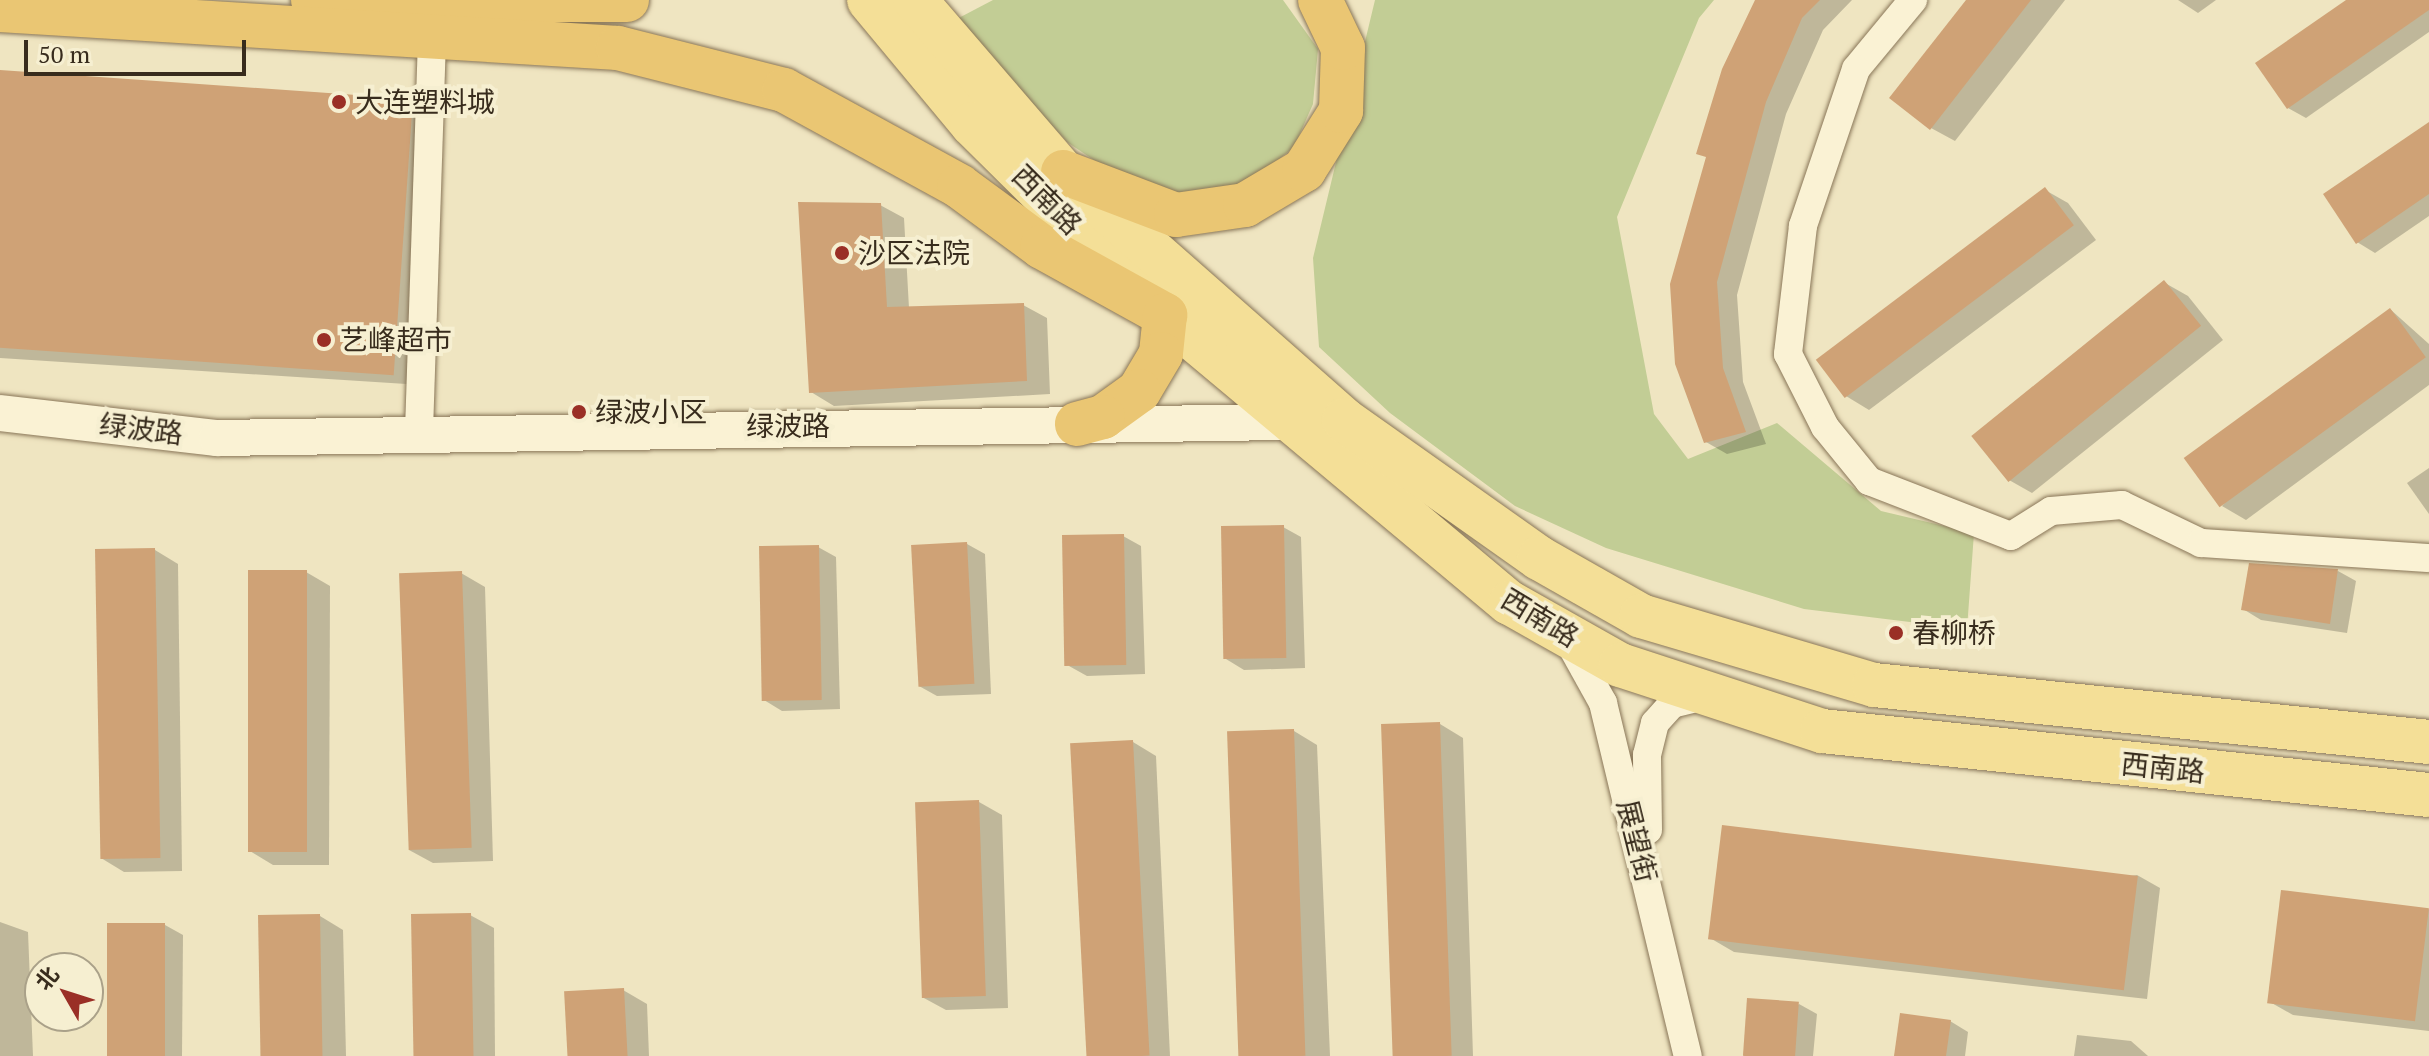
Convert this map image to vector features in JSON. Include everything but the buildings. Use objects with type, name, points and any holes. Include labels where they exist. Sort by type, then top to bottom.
[{"type":"highway","points":[[69,15],[200,0]]},
{"type":"highway","points":[[313,0],[627,0]]},
{"type":"highway","points":[[1063,172],[1176,215],[1245,205],[1304,170],[1341,111],[1343,48],[1320,0]]},
{"type":"highway","points":[[0,10],[432,39],[618,48],[784,90],[959,186],[1042,247],[1165,315],[1161,354],[1139,391],[1103,417],[1077,424]]},
{"type":"main road","name":"西南路","points":[[869,0],[1344,420],[1539,558],[1641,616],[1874,685],[2429,742]]},
{"type":"main road","name":"西南路","points":[[915,0],[956,76],[1165,315],[1289,422],[1510,603],[1620,665],[1867,738],[2429,795]]},
{"type":"street","points":[[1913,0],[1856,69],[1803,226],[1788,354],[1825,427],[1869,481],[2011,536],[2051,511],[2122,505],[2201,543],[2429,558]]},
{"type":"street","points":[[419,431],[432,39]]},
{"type":"street","name":"绿波路","points":[[0,413],[217,438],[419,431],[1289,422]]},
{"type":"street","name":"展望街","points":[[1566,635],[1603,703],[1688,1056]]},
{"type":"street","points":[[1654,910],[1646,803],[1655,723],[1672,704],[1710,694]]},
{"type":"green space","points":[[993,0],[1283,0],[1318,49],[1313,104],[1294,147],[1252,181],[1194,195],[1143,193],[1067,142],[953,21]]},
{"type":"green space","points":[[1375,0],[1714,0],[1699,18],[1617,217],[1654,414],[1688,459],[1777,423],[1881,511],[1974,533],[1967,629],[1804,609],[1606,548],[1515,506],[1390,413],[1319,347],[1313,258]]},
{"type":"place","name":"大连塑料城","points":[[339,102]]},
{"type":"place","name":"沙区法院","points":[[842,253]]},
{"type":"place","name":"艺峰超市","points":[[324,340]]},
{"type":"place","name":"绿波小区","points":[[579,412]]},
{"type":"place","name":"春柳桥","points":[[1896,633]]}]
